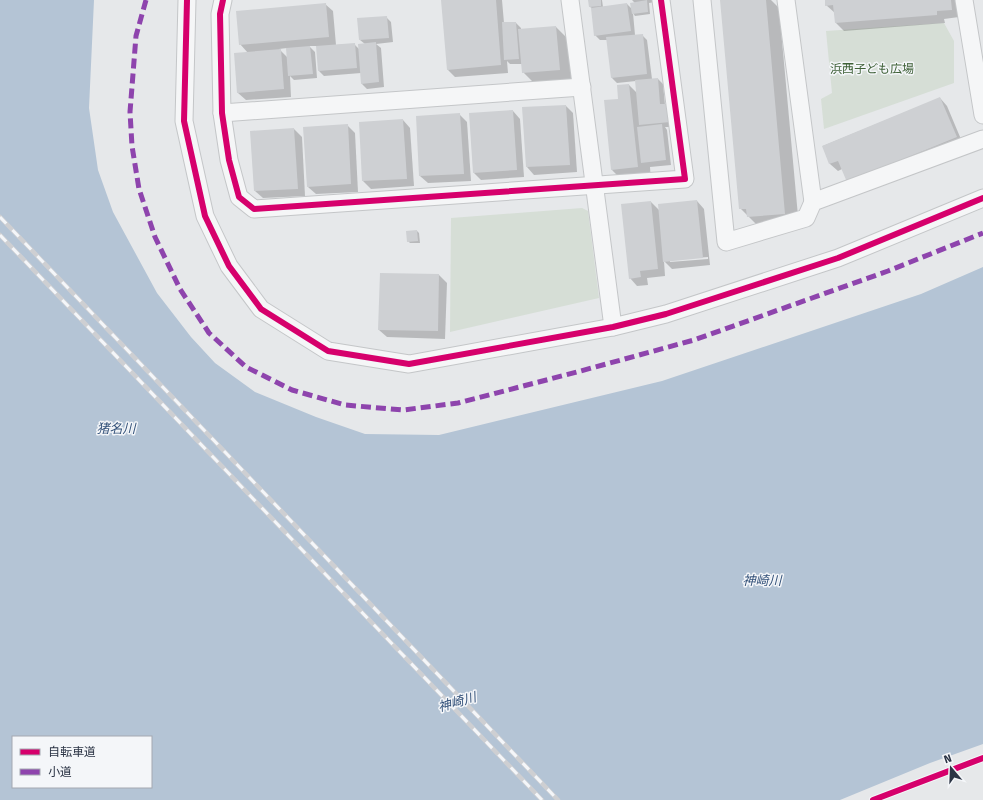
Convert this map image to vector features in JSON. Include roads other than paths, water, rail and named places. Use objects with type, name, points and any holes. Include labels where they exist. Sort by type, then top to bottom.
[{"type":"street","points":[[186,0],[184,121],[205,216],[229,266],[261,309],[328,351],[409,364],[613,327],[666,314],[838,258],[983,198]]},
{"type":"street","points":[[223,0],[220,14],[222,113],[229,160],[239,197],[254,210],[685,179],[661,0]]},
{"type":"street","points":[[570,0],[613,327]]},
{"type":"street","points":[[702,0],[726,242],[806,218],[813,202],[786,0]]},
{"type":"street","points":[[964,0],[979,72],[983,115]]},
{"type":"street","points":[[222,113],[582,87]]},
{"type":"street","points":[[813,202],[983,139]]},
{"type":"water","name":"神崎川","points":[[0,0],[94,0],[89,108],[98,170],[113,212],[157,293],[191,337],[215,363],[255,392],[316,417],[365,434],[439,435],[662,381],[921,294],[983,267],[983,744],[930,763],[840,800],[0,800]]},
{"type":"railway","points":[[0,217],[558,800]]},
{"type":"railway","points":[[0,235],[542,800]]},
{"type":"park label","name":"浜西子ども広場","points":[[872,69]]},
{"type":"water label","name":"猪名川","points":[[116,428]]}]
